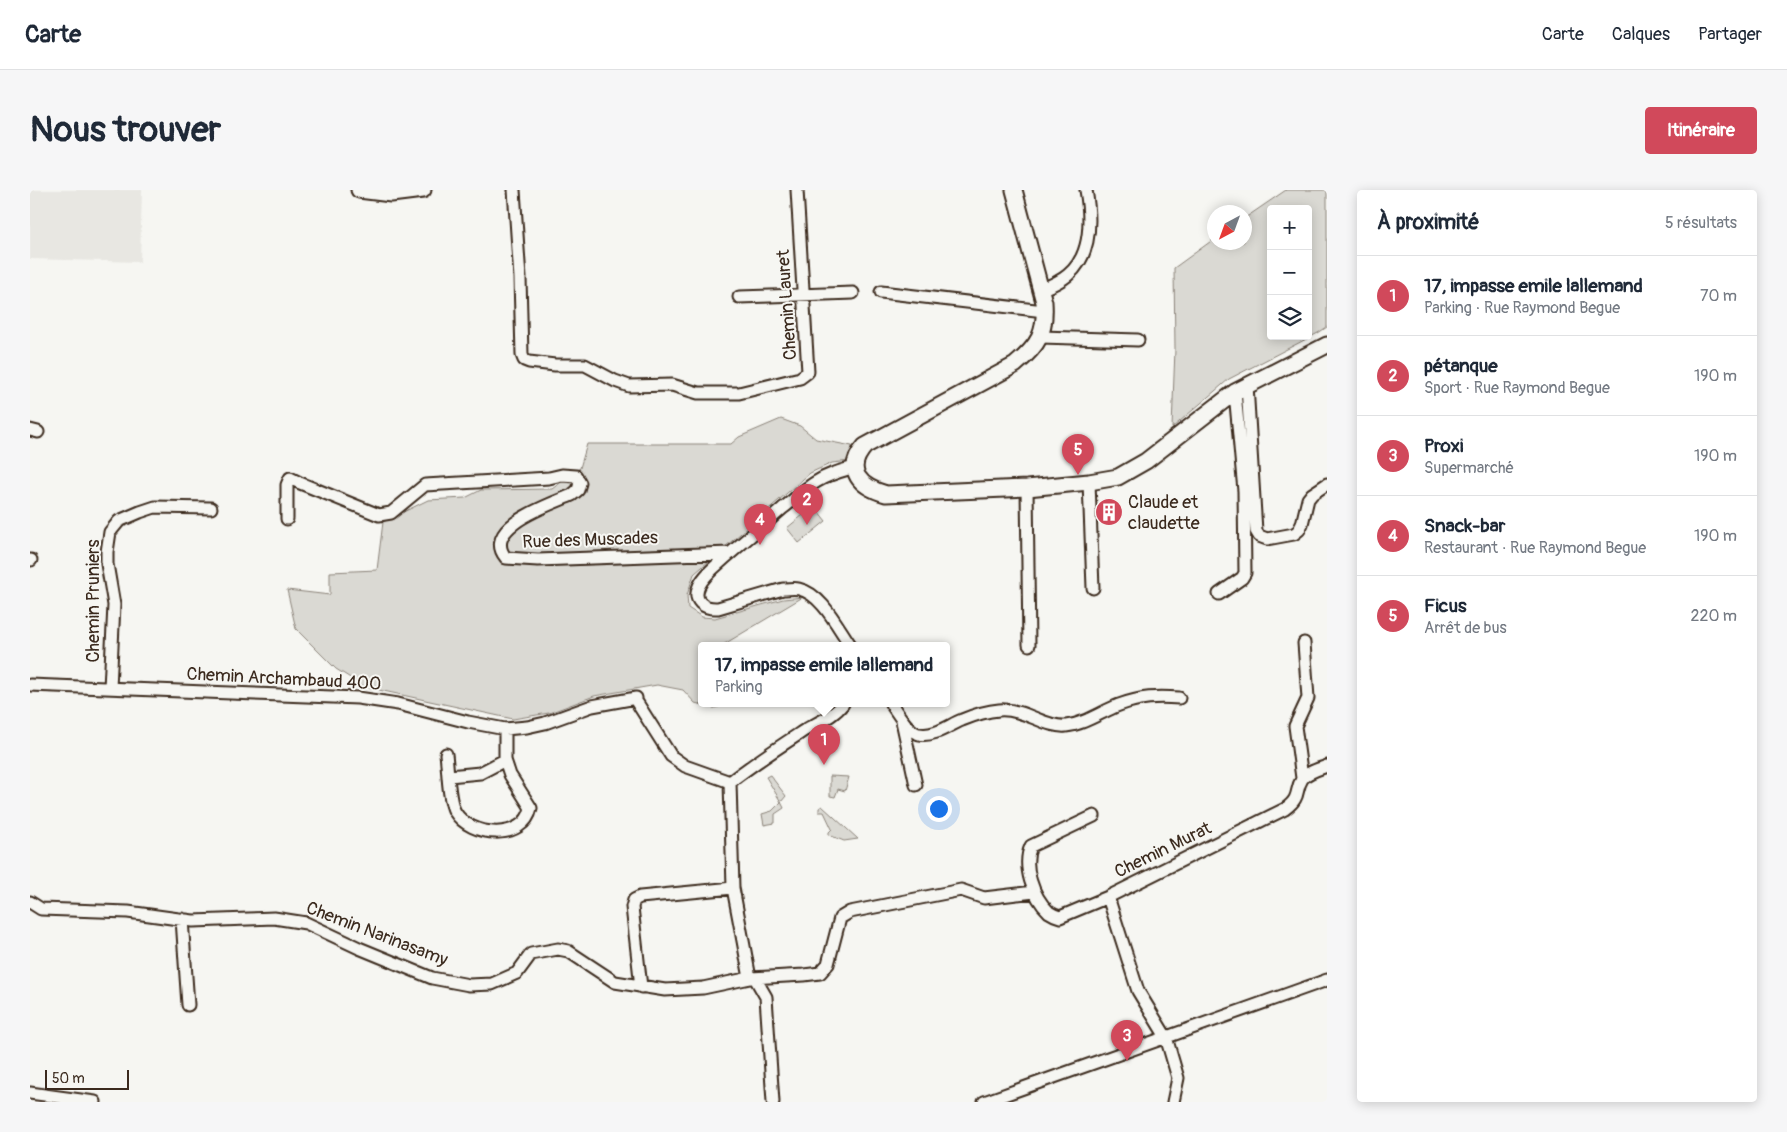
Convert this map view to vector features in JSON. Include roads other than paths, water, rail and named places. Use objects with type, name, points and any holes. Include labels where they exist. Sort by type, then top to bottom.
[{"type":"main road","points":[[359,190],[391,194],[423,190]]},
{"type":"main road","points":[[1014,190],[1044,311],[1045,320],[1041,337],[1030,352],[1015,365],[865,446],[856,459],[855,467],[856,474],[868,488],[886,494],[1027,488],[1118,477],[1133,470],[1241,389],[1327,345]]},
{"type":"street","name":"Chemin Lauret","points":[[514,190],[520,278],[522,358],[526,362],[585,365],[616,381],[636,387],[672,385],[698,393],[728,394],[800,378],[808,372],[797,190]]},
{"type":"street","points":[[1040,290],[1056,284],[1070,274],[1080,260],[1087,244],[1090,224],[1086,190]]},
{"type":"street","points":[[881,292],[1044,311]]},
{"type":"street","points":[[740,297],[852,293]]},
{"type":"street","points":[[1041,337],[1138,340]]},
{"type":"street","points":[[1241,389],[1256,531],[1259,536],[1267,539],[1294,534],[1299,530],[1308,498],[1327,484]]},
{"type":"street","points":[[1219,594],[1242,578],[1245,573],[1241,389]]},
{"type":"street","points":[[848,642],[822,603],[814,596],[799,589],[784,589],[718,608],[704,607],[699,603],[697,595],[699,586],[712,569],[815,482],[833,473],[855,467]]},
{"type":"street","name":"Rue des Muscades","points":[[287,518],[287,485],[290,478],[379,515],[391,513],[425,485],[548,478],[562,474],[576,476],[580,483],[578,490],[572,495],[509,526],[502,536],[500,545],[502,553],[506,558],[538,560],[730,553]]},
{"type":"street","points":[[1089,482],[1093,588]]},
{"type":"street","points":[[1027,488],[1029,645]]},
{"type":"street","name":"Chemin Pruniers","points":[[110,688],[114,605],[107,564],[110,532],[119,521],[126,517],[155,508],[211,508]]},
{"type":"street","points":[[1304,643],[1308,698],[1295,726],[1302,778],[1327,766]]},
{"type":"street","name":"Chemin Archambaud 400","points":[[30,685],[358,698],[398,704],[468,722],[505,729],[545,723],[592,706],[636,698],[636,701],[672,756],[685,766],[730,782]]},
{"type":"street","points":[[893,707],[911,729],[918,734],[930,734],[984,712],[1002,710],[1023,713],[1048,723],[1064,726],[1083,722],[1119,705],[1137,699],[1154,696],[1179,698]]},
{"type":"street","points":[[773,1102],[766,997],[753,978],[734,888],[730,782],[766,755],[837,712],[841,707]]},
{"type":"street","points":[[902,719],[916,785]]},
{"type":"street","points":[[446,754],[451,800],[455,812],[467,824],[476,828],[493,831],[509,831],[521,827],[529,816],[530,806],[510,775],[505,760],[505,729]]},
{"type":"street","points":[[449,776],[480,773],[505,760]]},
{"type":"street","name":"Chemin Murat","points":[[1173,1102],[1178,1078],[1166,1037],[1138,991],[1108,897],[1285,810],[1297,797],[1302,778]]},
{"type":"street","points":[[1094,816],[1031,846],[1028,854],[1030,879],[1034,892],[1049,912],[1060,917],[1108,897]]},
{"type":"street","points":[[641,987],[632,907],[634,900],[640,897],[734,888]]},
{"type":"street","name":"Chemin Narinasamy","points":[[30,902],[41,909],[128,912],[193,921],[274,918],[306,923],[359,948],[432,978],[469,985],[492,984],[517,973],[531,954],[558,949],[568,950],[615,982],[665,990],[703,988],[753,978],[820,973],[828,964],[840,918],[850,912],[961,890],[984,898],[1034,892]]},
{"type":"street","points":[[182,919],[188,1005]]},
{"type":"street","points":[[984,1102],[1327,980]]},
{"type":"street","points":[[30,1093],[95,1102]]},
{"type":"place","name":"Ficus","points":[[1078,475]]},
{"type":"place","name":"Claude et claudette","points":[[1109,512]]},
{"type":"place","name":"pétanque","points":[[807,525]]},
{"type":"place","name":"Snack-bar","points":[[760,545]]},
{"type":"place","name":"17, impasse emile lallemand","points":[[824,765]]},
{"type":"place","name":"Proxi","points":[[1127,1061]]}]
